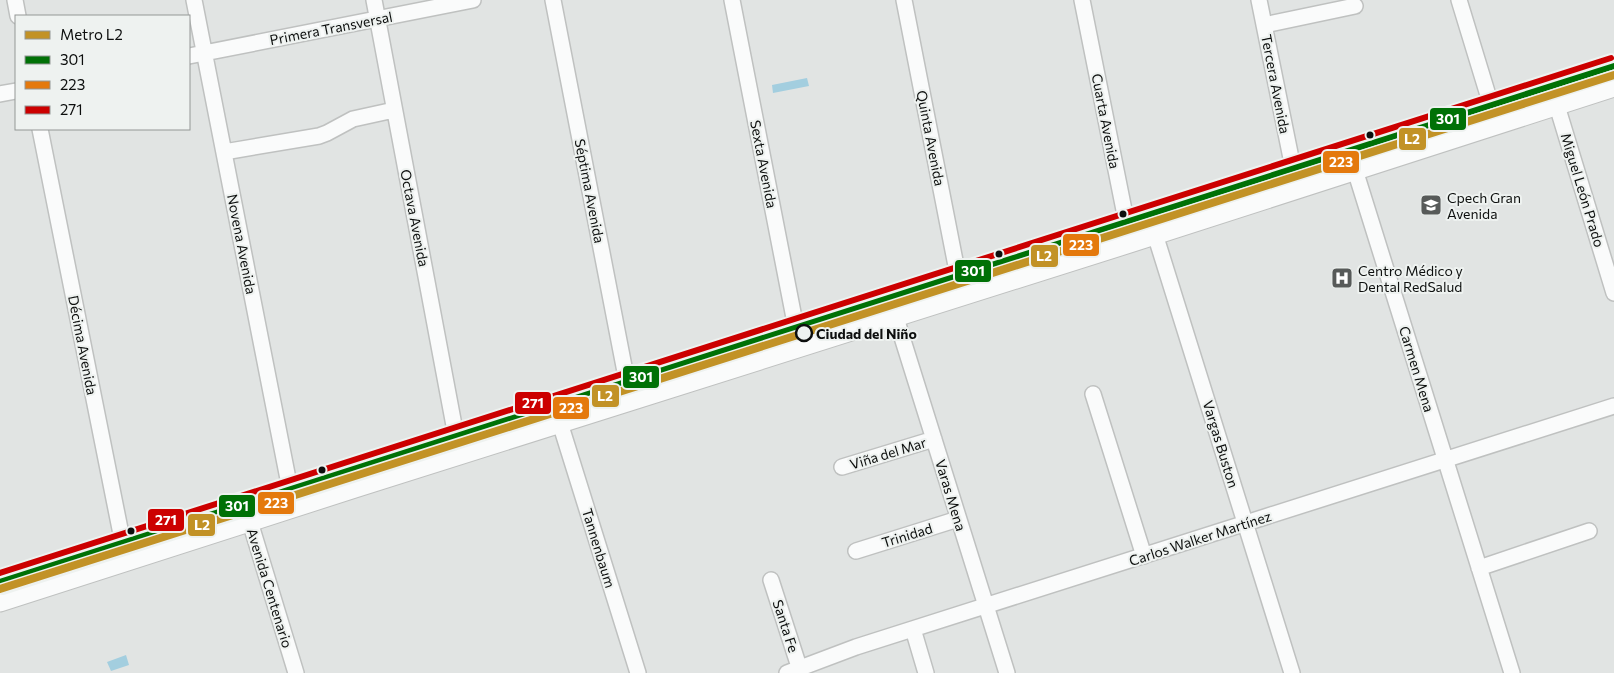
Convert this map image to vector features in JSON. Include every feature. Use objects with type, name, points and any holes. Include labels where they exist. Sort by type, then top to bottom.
[{"type":"main road","points":[[0,582],[1614,66]]},
{"type":"main road","points":[[0,602],[896,318],[1614,87]]},
{"type":"main road","points":[[896,318],[897,306],[910,291]]},
{"type":"main road","points":[[618,405],[624,395],[627,382]]},
{"type":"street","points":[[15,0],[18,15]]},
{"type":"street","name":"Novena Avenida","points":[[194,0],[290,489]]},
{"type":"street","name":"Octava Avenida","points":[[374,0],[456,436]]},
{"type":"street","name":"Primera Transversal","points":[[190,56],[473,0]]},
{"type":"street","name":"Séptima Avenida","points":[[552,0],[627,382]]},
{"type":"street","name":"Sexta Avenida","points":[[732,0],[796,328]]},
{"type":"street","name":"Quinta Avenida","points":[[904,0],[958,276]]},
{"type":"street","name":"Cuarta Avenida","points":[[1082,0],[1127,222],[1133,242]]},
{"type":"street","name":"Tercera Avenida","points":[[1259,0],[1293,168]]},
{"type":"street","points":[[1460,0],[1491,105]]},
{"type":"street","points":[[1264,25],[1355,6]]},
{"type":"street","name":"Miguel León Prado","points":[[1551,86],[1614,293]]},
{"type":"street","points":[[0,94],[15,91]]},
{"type":"street","points":[[224,152],[318,136],[354,119],[394,110]]},
{"type":"street","name":"Décima Avenida","points":[[40,130],[127,561]]},
{"type":"street","name":"Carmen Mena","points":[[1356,170],[1512,673]]},
{"type":"street","name":"Vargas Buston","points":[[1149,215],[1292,673]]},
{"type":"street","name":"Varas Mena","points":[[896,318],[1007,673]]},
{"type":"street","points":[[1093,394],[1144,556]]},
{"type":"street","name":"Carlos Walker Martínez","points":[[796,672],[856,647],[1614,406]]},
{"type":"street","name":"Tannenbaum","points":[[560,423],[638,673]]},
{"type":"street","name":"Viña del Mar","points":[[842,467],[934,439]]},
{"type":"street","name":"Avenida Centenario","points":[[244,503],[296,673]]},
{"type":"street","name":"Trinidad","points":[[856,551],[958,519]]},
{"type":"street","points":[[1479,568],[1589,531]]},
{"type":"street","name":"Santa Fe","points":[[771,580],[796,672]]},
{"type":"street","points":[[913,629],[926,673]]},
{"type":"water","points":[[807,78],[809,86],[773,93],[772,85]]},
{"type":"water","points":[[126,655],[129,665],[111,671],[107,662]]},
{"type":"metro line","name":"L2","points":[[0,589],[1614,75]]},
{"type":"transit line","name":"271","points":[[0,573],[1611,58]]},
{"type":"transit line","name":"301","points":[[0,582],[1614,66]]},
{"type":"transit line","name":"223","points":[[3,590],[1614,75]]},
{"type":"place","name":"Cpech Gran Avenida","points":[[1431,205]]},
{"type":"place","name":"Centro Médico y Dental RedSalud","points":[[1342,278]]},
{"type":"place","name":"Ciudad del Niño","points":[[804,333]]}]
